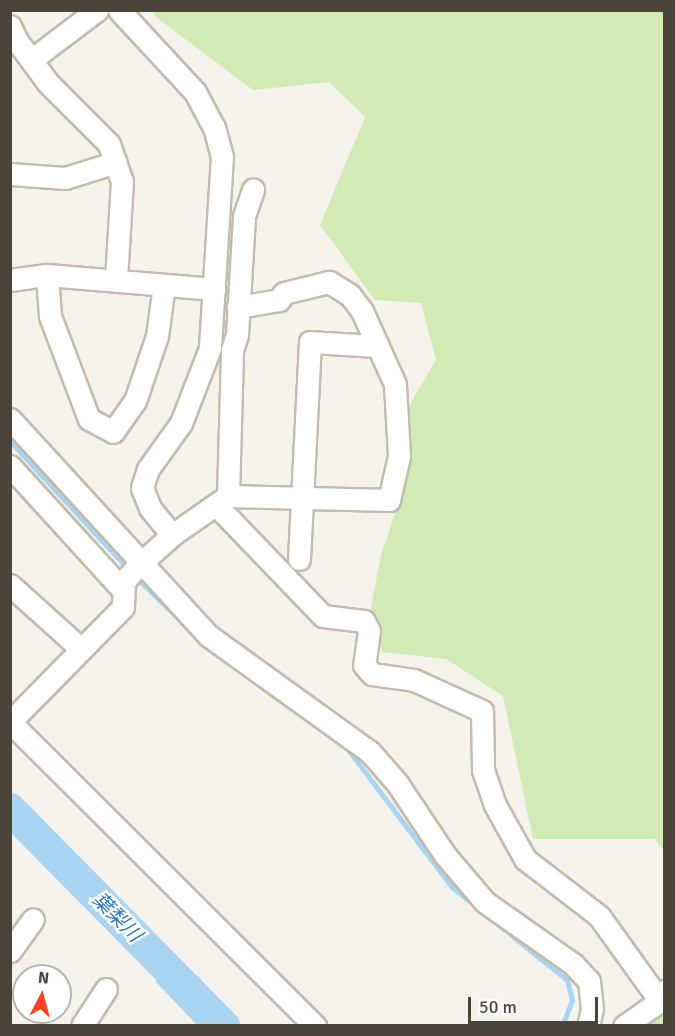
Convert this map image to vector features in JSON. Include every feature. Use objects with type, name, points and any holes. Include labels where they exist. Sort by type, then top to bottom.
[{"type":"street","points":[[31,60],[97,10]]},
{"type":"street","points":[[119,10],[195,92],[214,127],[222,156],[210,348],[181,423],[148,470],[142,488],[150,508],[172,535]]},
{"type":"street","points":[[10,26],[48,83],[109,144],[122,181],[116,280]]},
{"type":"street","points":[[10,174],[65,178],[116,162]]},
{"type":"street","points":[[253,190],[244,216],[222,500],[323,616],[364,621],[369,632],[364,665],[372,674],[414,680],[482,711],[483,770],[495,805],[525,860],[598,916],[662,996],[624,1026]]},
{"type":"street","points":[[10,280],[47,274],[214,289]]},
{"type":"street","points":[[47,274],[50,316],[90,419],[113,432],[135,401],[157,336],[164,285]]},
{"type":"street","points":[[238,307],[279,300],[284,293],[330,282],[350,295],[378,346],[395,384],[399,456],[389,500],[303,498],[222,500],[172,535],[141,563],[124,581],[123,607],[10,722],[315,1026]]},
{"type":"street","points":[[300,559],[309,342],[378,346]]},
{"type":"street","points":[[10,419],[209,636],[344,730],[370,752],[397,783],[445,855],[485,902],[573,964],[589,981],[592,1009],[588,1026]]},
{"type":"street","points":[[10,466],[123,590]]},
{"type":"street","points":[[10,585],[81,650]]},
{"type":"street","points":[[10,951],[33,919]]},
{"type":"street","points":[[82,1026],[106,989]]},
{"type":"green space","points":[[152,11],[664,11],[664,851],[655,839],[533,839],[503,696],[446,659],[382,652],[371,607],[381,555],[400,499],[411,402],[436,360],[421,303],[375,300],[320,225],[365,117],[329,82],[253,90],[156,17]]},
{"type":"green space","points":[[664,1003],[664,1025],[640,1025]]},
{"type":"water","points":[[198,976],[240,1025],[197,1025],[155,981]]},
{"type":"waterway","points":[[10,441],[129,570]]},
{"type":"waterway","points":[[136,577],[189,629]]},
{"type":"waterway","points":[[204,644],[232,665]]},
{"type":"waterway","points":[[343,743],[452,887],[567,980],[572,1000],[562,1026]]},
{"type":"waterway","name":"葉梨川","points":[[10,809],[224,1026]]}]
